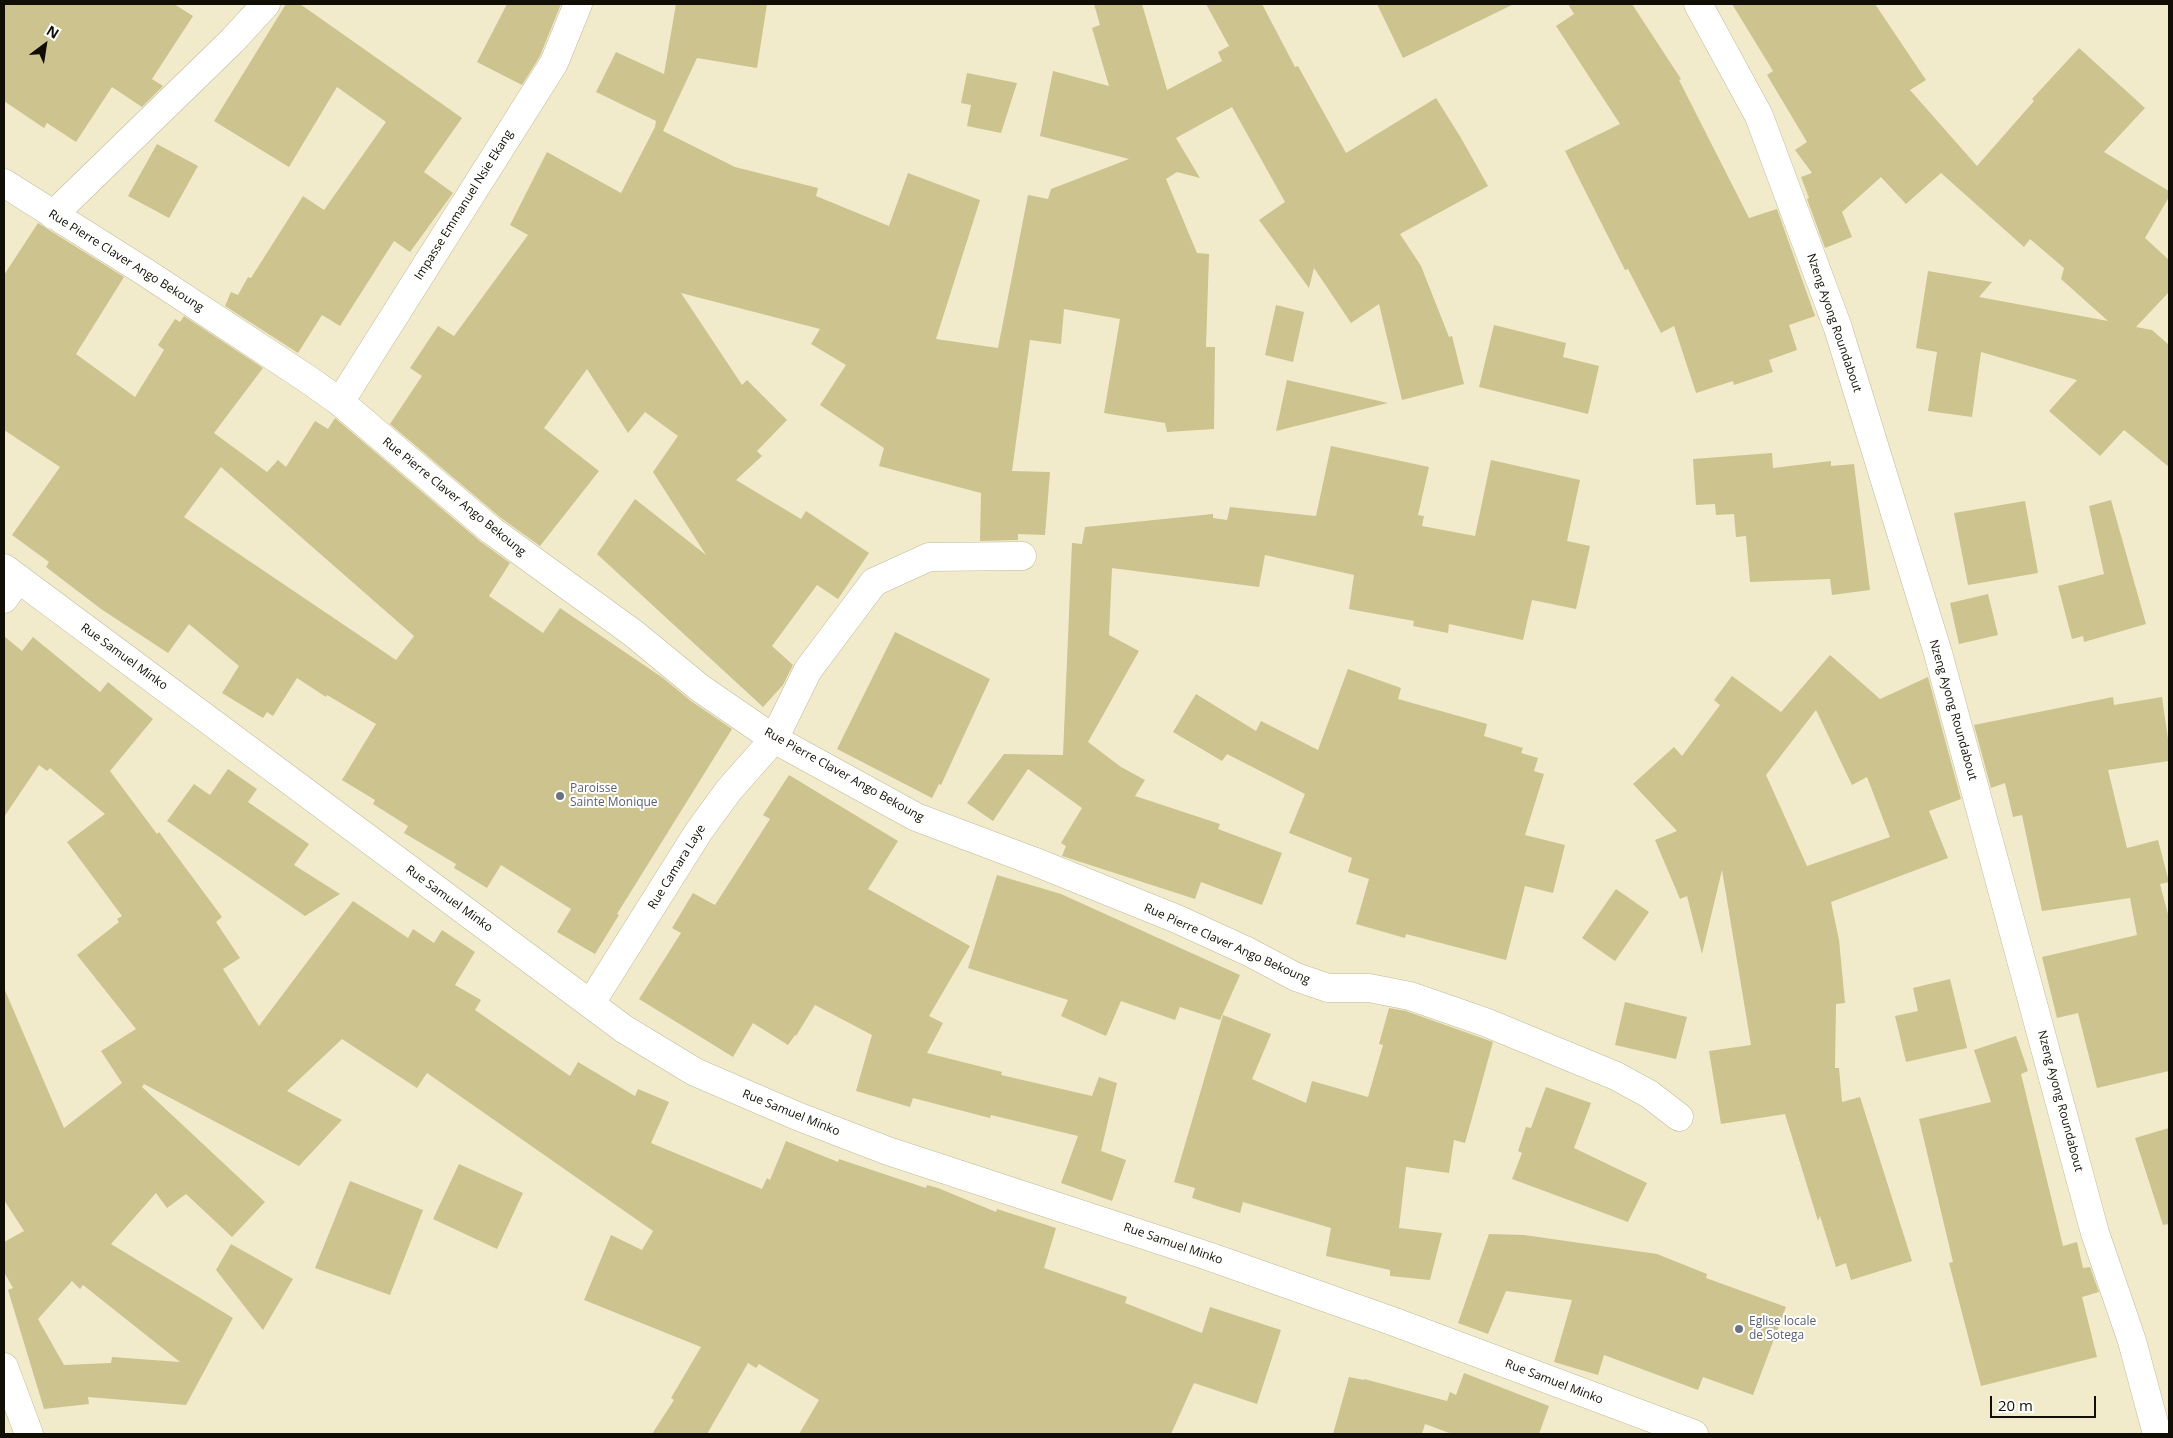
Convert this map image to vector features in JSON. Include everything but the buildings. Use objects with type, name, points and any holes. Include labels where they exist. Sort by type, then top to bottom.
[{"type":"street","points":[[53,215],[232,41],[266,4]]},
{"type":"street","name":"Impasse Emmanuel Nsie Ekang","points":[[340,402],[554,63],[578,4]]},
{"type":"street","name":"Nzeng Ayong Roundabout","points":[[1698,4],[1759,116],[1838,328],[1938,653],[2095,1233],[2132,1341],[2157,1434]]},
{"type":"street","name":"Rue Pierre Claver Ango Bekoung","points":[[4,183],[145,272],[340,402],[491,530],[633,633],[700,688],[774,739],[916,817],[1033,861],[1177,919],[1249,952],[1296,977],[1328,988],[1369,988],[1410,996],[1485,1022],[1616,1076],[1649,1094],[1679,1117]]},
{"type":"street","name":"Rue Camara Laye","points":[[591,1003],[699,831],[735,782],[774,739],[808,670],[874,582],[929,558],[1022,556]]},
{"type":"street","name":"Rue Samuel Minko","points":[[8,582],[211,721],[624,1029],[695,1072],[797,1116],[888,1151],[1205,1255],[1401,1325],[1694,1434]]},
{"type":"street","points":[[4,1367],[27,1428]]},
{"type":"place","name":"Paroisse Sainte Monique","points":[[560,796]]},
{"type":"place","name":"Eglise locale de Sotega","points":[[1739,1329]]}]
